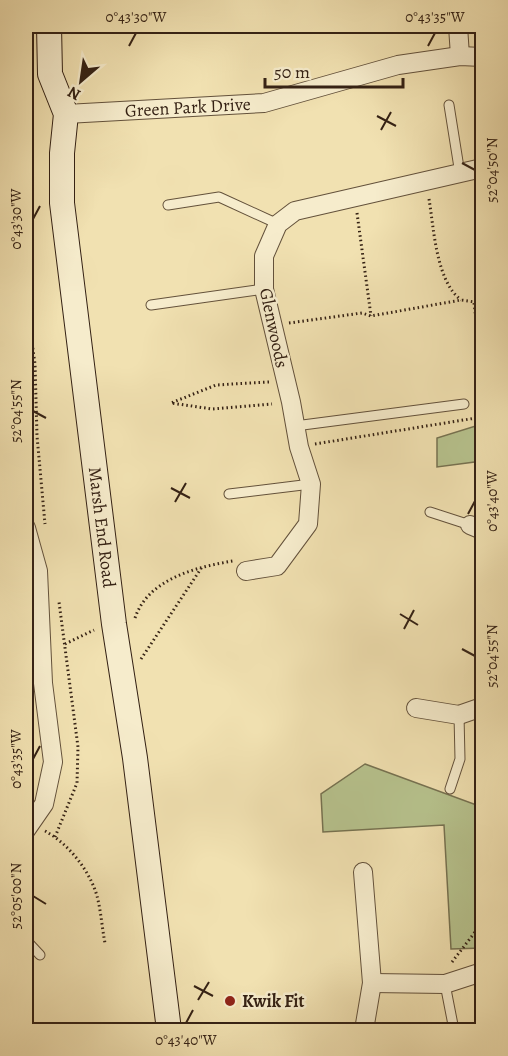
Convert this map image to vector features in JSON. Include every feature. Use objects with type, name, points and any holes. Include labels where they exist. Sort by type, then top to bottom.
[{"type":"street","name":"Marsh End Road","points":[[49,26],[50,74],[66,114],[62,153],[62,202],[114,624],[135,758],[169,1030]]},
{"type":"street","points":[[458,26],[460,56]]},
{"type":"street","name":"Green Park Drive","points":[[66,114],[264,103],[398,65],[460,56],[483,57]]},
{"type":"street","points":[[278,224],[295,211],[483,168]]},
{"type":"street","name":"Glenwoods","points":[[246,571],[277,566],[308,524],[311,484],[299,447],[291,402],[264,289],[264,256],[278,224]]},
{"type":"street","points":[[26,530],[38,571],[34,684],[53,762],[44,804],[27,828]]},
{"type":"street","points":[[416,708],[459,715],[483,707]]},
{"type":"street","points":[[363,872],[372,982],[364,1030]]},
{"type":"street","points":[[372,982],[448,983],[483,972]]},
{"type":"lane","points":[[449,105],[460,174]]},
{"type":"lane","points":[[168,205],[219,197],[278,224]]},
{"type":"lane","points":[[151,305],[264,289]]},
{"type":"lane","points":[[295,426],[464,404]]},
{"type":"lane","points":[[229,494],[311,484]]},
{"type":"lane","points":[[430,512],[476,528]]},
{"type":"lane","points":[[450,789],[460,759],[459,715]]},
{"type":"lane","points":[[26,940],[40,955]]},
{"type":"lane","points":[[448,983],[454,1030]]},
{"type":"path","points":[[426,182],[444,280],[453,294],[461,300]]},
{"type":"path","points":[[354,196],[371,316]]},
{"type":"path","points":[[272,326],[362,313],[371,316],[461,300],[483,303]]},
{"type":"path","points":[[474,302],[483,367]]},
{"type":"path","points":[[286,381],[216,385],[171,403],[212,409],[291,402]]},
{"type":"path","points":[[299,447],[476,418],[483,414]]},
{"type":"path","points":[[476,418],[483,434]]},
{"type":"path","points":[[135,623],[135,615],[155,588],[203,566],[234,561],[246,571]]},
{"type":"path","points":[[137,652],[139,663],[203,566]]},
{"type":"path","points":[[27,828],[56,837],[87,873],[96,895],[105,943]]},
{"type":"path","points":[[448,983],[452,960],[483,923]]},
{"type":"green space","points":[[482,424],[482,461],[437,467],[437,438]]},
{"type":"green space","points":[[365,764],[482,807],[482,948],[451,949],[444,825],[323,832],[321,794]]},
{"type":"place","name":"Kwik Fit","points":[[230,1001]]}]
